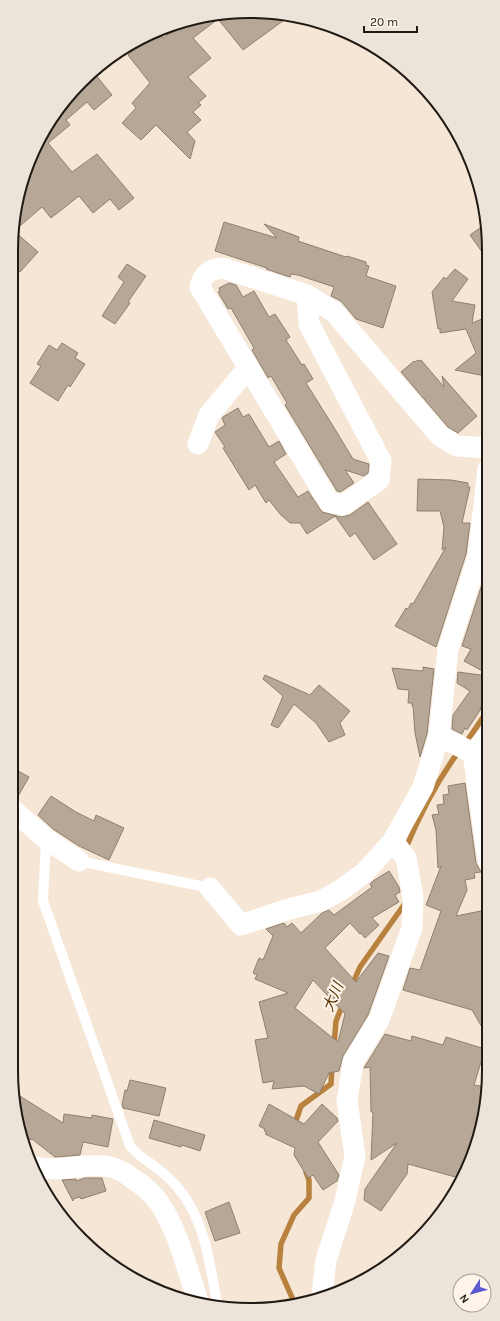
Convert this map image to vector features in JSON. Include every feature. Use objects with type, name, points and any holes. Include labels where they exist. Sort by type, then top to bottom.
[{"type":"street","points":[[306,295],[309,324],[381,461],[379,480],[343,505],[329,502],[200,287],[202,280],[207,273],[214,269],[223,268],[306,295],[334,312],[440,436],[457,446],[482,448]]},
{"type":"street","points":[[198,444],[209,415],[248,368]]},
{"type":"street","points":[[210,888],[241,925],[288,909],[321,901],[341,890],[364,873],[393,840],[423,787],[439,736],[448,648],[478,557],[482,522]]},
{"type":"street","points":[[439,736],[473,754]]},
{"type":"street","points":[[482,743],[473,754],[482,818]]},
{"type":"street","points":[[18,814],[46,839],[79,862]]},
{"type":"street","points":[[322,1292],[326,1260],[345,1201],[355,1156],[347,1101],[353,1062],[379,1020],[412,928],[413,897],[406,858],[393,840]]},
{"type":"street","points":[[39,1167],[64,1169],[95,1166],[112,1167],[143,1186],[159,1203],[173,1230],[196,1297]]},
{"type":"lane","points":[[46,839],[43,901],[130,1146],[137,1154],[158,1168],[178,1188],[193,1210],[206,1245],[217,1301]]},
{"type":"lane","points":[[79,862],[210,888]]},
{"type":"building","points":[[235,18],[265,18],[284,20],[243,50],[219,20]]},
{"type":"building","points":[[216,21],[193,38],[211,58],[188,77],[206,96],[198,103],[201,105],[193,112],[201,120],[187,132],[195,141],[190,159],[156,125],[141,140],[122,123],[136,108],[132,103],[150,83],[128,55],[136,48],[147,42],[161,36],[163,38],[175,30]]},
{"type":"building","points":[[97,76],[112,95],[94,110],[87,102],[66,120],[70,125],[48,143],[72,172],[97,154],[134,198],[119,210],[110,199],[93,213],[79,196],[51,218],[42,207],[19,227],[22,205],[30,175],[42,147],[57,121],[66,109]]},
{"type":"building","points":[[224,222],[277,238],[264,224],[299,237],[298,241],[366,262],[366,265],[369,266],[366,276],[396,286],[383,328],[356,319],[341,301],[331,296],[334,287],[298,275],[291,274],[290,277],[215,251]]},
{"type":"building","points":[[481,227],[482,252],[470,235]]},
{"type":"building","points":[[18,235],[38,252],[20,272],[18,270]]},
{"type":"building","points":[[127,264],[146,276],[128,302],[130,303],[115,324],[102,316],[124,282],[118,277]]},
{"type":"building","points":[[455,269],[468,279],[452,301],[475,305],[472,323],[482,319],[482,375],[455,370],[476,353],[466,329],[440,333],[440,328],[438,329],[432,292],[444,277],[446,279]]},
{"type":"building","points":[[229,283],[236,285],[243,297],[254,291],[269,317],[275,314],[290,337],[286,340],[313,379],[306,383],[353,459],[369,464],[368,473],[364,476],[345,470],[354,483],[340,492],[337,491],[285,405],[287,403],[271,376],[268,378],[252,350],[254,348],[231,308],[228,309],[218,292],[220,291],[219,288]]},
{"type":"building","points":[[62,343],[78,353],[75,358],[85,364],[70,387],[68,385],[58,401],[30,383],[41,366],[37,364],[49,345],[57,350]]},
{"type":"building","points":[[421,360],[444,387],[442,376],[477,416],[458,433],[448,427],[401,372],[414,361],[415,362]]},
{"type":"building","points":[[238,408],[243,417],[249,414],[269,447],[279,441],[286,454],[274,462],[298,497],[308,491],[322,512],[341,517],[350,515],[368,502],[397,544],[374,560],[355,533],[350,537],[335,516],[307,534],[300,523],[290,523],[280,514],[269,500],[266,503],[255,485],[249,490],[215,432],[225,425],[222,418]]},
{"type":"building","points":[[418,479],[451,480],[468,483],[468,487],[470,487],[462,523],[470,523],[466,554],[436,647],[395,626],[406,608],[408,609],[411,603],[413,604],[446,547],[442,550],[444,527],[440,511],[417,511]]},
{"type":"building","points":[[482,584],[482,671],[464,661],[471,649],[462,646]]},
{"type":"building","points":[[423,667],[434,669],[427,734],[420,757],[415,733],[413,706],[412,703],[408,703],[409,690],[398,689],[392,668],[423,671]]},
{"type":"building","points":[[458,672],[482,675],[481,709],[467,730],[465,728],[462,734],[452,729],[453,715],[470,691],[457,683]]},
{"type":"building","points":[[265,675],[310,695],[319,685],[350,711],[340,723],[345,735],[329,742],[316,723],[294,704],[278,728],[271,725],[283,696],[263,679]]},
{"type":"building","points":[[18,771],[29,777],[18,796]]},
{"type":"building","points":[[465,783],[476,863],[481,872],[474,873],[475,878],[465,880],[467,890],[456,916],[482,911],[482,1027],[472,1010],[403,990],[410,968],[420,970],[441,911],[426,905],[441,866],[438,868],[436,830],[432,815],[439,814],[437,805],[444,804],[443,795],[449,794],[448,786]]},
{"type":"building","points":[[51,796],[76,812],[94,821],[96,815],[124,828],[109,860],[79,846],[53,829],[38,815]]},
{"type":"building","points":[[389,871],[399,887],[400,892],[395,895],[399,902],[372,918],[379,925],[365,938],[350,923],[325,948],[356,982],[378,953],[389,956],[368,1015],[343,1056],[339,1071],[329,1073],[319,1094],[304,1086],[272,1089],[274,1081],[263,1083],[255,1040],[268,1038],[259,1002],[288,993],[255,979],[257,975],[253,973],[259,958],[263,960],[273,936],[266,929],[284,923],[287,927],[292,923],[301,933],[322,913],[329,910],[334,915],[372,887],[370,884]],"holes":[[[313,980],[345,1014],[338,1042],[295,1008]]]},
{"type":"building","points":[[385,1034],[411,1041],[412,1036],[443,1045],[446,1037],[482,1048],[482,1059],[474,1085],[482,1086],[478,1116],[470,1146],[456,1177],[408,1164],[407,1174],[381,1211],[364,1200],[365,1189],[397,1143],[371,1160],[373,1112],[371,1112],[370,1067],[364,1068]]},
{"type":"building","points":[[130,1080],[166,1088],[159,1116],[123,1108],[122,1105],[125,1090],[127,1091]]},
{"type":"building","points":[[19,1096],[63,1123],[64,1114],[92,1118],[92,1115],[113,1119],[108,1147],[83,1142],[80,1155],[55,1157],[32,1139],[31,1140],[28,1138],[22,1116]]},
{"type":"building","points":[[269,1104],[304,1124],[322,1104],[337,1118],[338,1121],[318,1142],[339,1175],[337,1181],[323,1190],[313,1175],[308,1178],[294,1155],[295,1148],[265,1134],[267,1132],[264,1131],[265,1129],[259,1126]]},
{"type":"building","points":[[154,1120],[205,1135],[200,1151],[182,1145],[181,1147],[149,1138]]},
{"type":"building","points":[[85,1178],[102,1178],[106,1191],[81,1199],[80,1197],[73,1199],[73,1201],[62,1180],[76,1179],[76,1181]]},
{"type":"building","points":[[229,1202],[240,1233],[215,1241],[205,1212]]},
{"type":"waterway","name":"大川","points":[[465,744],[482,719]]},
{"type":"waterway","name":"大川","points":[[405,850],[429,799],[443,774],[459,751]]},
{"type":"waterway","name":"大川","points":[[352,985],[360,967],[406,902]]},
{"type":"waterway","name":"大川","points":[[334,1046],[336,1021],[343,1004]]},
{"type":"waterway","name":"大川","points":[[294,1126],[301,1106],[331,1084],[332,1066]]},
{"type":"waterway","name":"大川","points":[[293,1299],[279,1268],[281,1244],[294,1215],[309,1198],[309,1180],[306,1172]]}]
